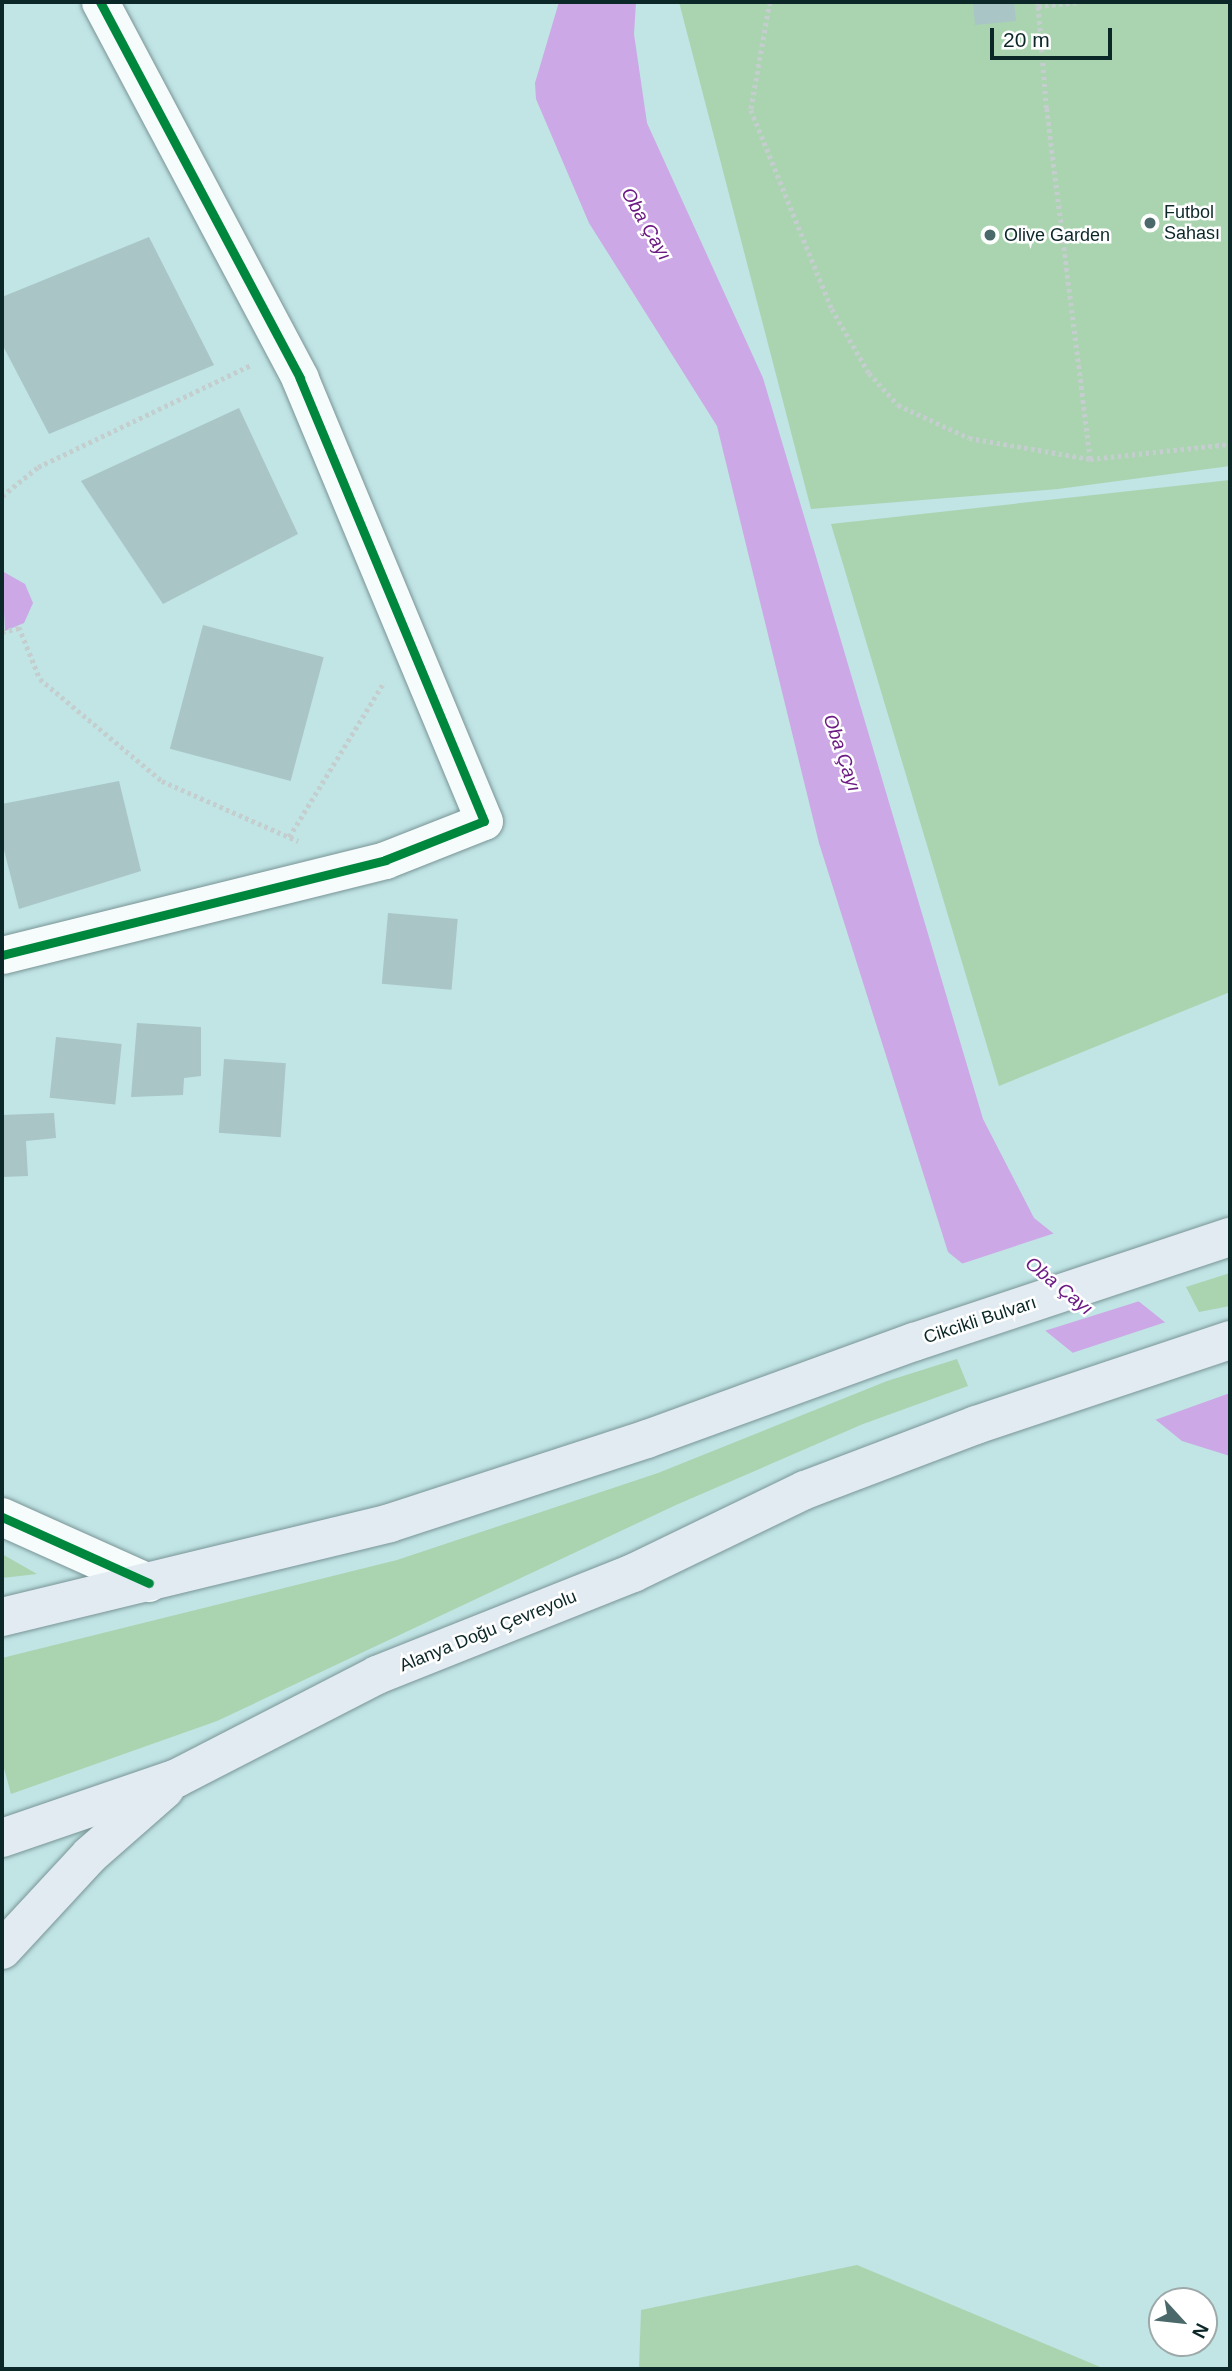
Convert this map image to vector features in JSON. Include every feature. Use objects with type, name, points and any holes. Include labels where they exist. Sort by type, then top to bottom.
[{"type":"highway","name":"Cikcikli Bulvarı","points":[[149,1583],[390,1523],[647,1439],[914,1342],[1230,1237]]},
{"type":"highway","name":"Alanya Doğu Çevreyolu","points":[[2,1838],[177,1778],[377,1675],[634,1573],[805,1490],[976,1425],[1225,1342]]},
{"type":"highway","points":[[2,1617],[149,1583]]},
{"type":"highway","points":[[2,1950],[90,1855],[177,1778]]},
{"type":"street","points":[[2,955],[385,860],[484,821],[300,378],[100,2]]},
{"type":"street","points":[[2,1517],[149,1583]]},
{"type":"path","points":[[771,2],[751,110],[832,309],[869,373],[898,405],[969,438],[1090,459],[1230,444]]},
{"type":"path","points":[[1079,2],[1038,4],[1046,108],[1090,459]]},
{"type":"path","points":[[2,496],[38,467],[251,365],[257,376]]},
{"type":"path","points":[[2,632],[19,628],[40,679],[162,781],[305,845]]},
{"type":"path","points":[[289,837],[384,681],[380,668]]},
{"type":"green space","name":"Olive Garden","points":[[679,2],[1230,2],[1230,466],[1058,489],[811,509]]},
{"type":"green space","points":[[1230,480],[1230,992],[999,1086],[831,524]]},
{"type":"green space","points":[[1230,1273],[1230,1306],[1199,1312],[1186,1287]]},
{"type":"green space","points":[[957,1359],[968,1386],[863,1424],[676,1505],[217,1721],[11,1794],[2,1761],[2,1658],[397,1560],[658,1473],[887,1381]]},
{"type":"green space","points":[[2,1554],[37,1574],[2,1578]]},
{"type":"green space","points":[[857,2265],[1105,2369],[639,2369],[641,2310]]},
{"type":"water","name":"Oba Çayı","points":[[559,2],[636,2],[634,34],[647,123],[763,378],[983,1119],[1034,1218],[1230,1374],[1230,1456],[1182,1441],[948,1252],[819,843],[717,426],[589,223],[536,99],[535,83]]},
{"type":"water","points":[[2,571],[25,584],[33,603],[24,623],[5,631]]},
{"type":"pier","points":[[1058,1232],[1143,1300],[1041,1332],[958,1265]]},
{"type":"pier","points":[[1169,1321],[1230,1370],[1230,1393],[1152,1421],[1069,1354]]},
{"type":"building","points":[[973,2],[1014,2],[1016,21],[975,25]]},
{"type":"building","points":[[149,237],[214,365],[49,434],[2,344],[2,297]]},
{"type":"building","points":[[239,408],[298,534],[163,604],[81,481]]},
{"type":"building","points":[[203,625],[324,657],[291,781],[170,749]]},
{"type":"building","points":[[119,781],[141,871],[19,909],[2,842],[2,804]]},
{"type":"building","points":[[388,913],[458,919],[452,990],[382,984]]},
{"type":"building","points":[[137,1023],[201,1027],[201,1076],[184,1078],[183,1095],[131,1097]]},
{"type":"building","points":[[56,1037],[122,1044],[115,1105],[50,1098]]},
{"type":"building","points":[[224,1059],[286,1063],[281,1137],[219,1133]]},
{"type":"building","points":[[54,1113],[56,1138],[26,1141],[28,1176],[2,1177],[2,1115]]},
{"type":"cycle path","points":[[2,955],[385,860],[484,821],[300,378],[100,2]]},
{"type":"cycle path","points":[[2,1517],[149,1583]]},
{"type":"place","name":"Futbol Sahası","points":[[1150,223]]},
{"type":"place","name":"Olive Garden","points":[[990,235]]}]
